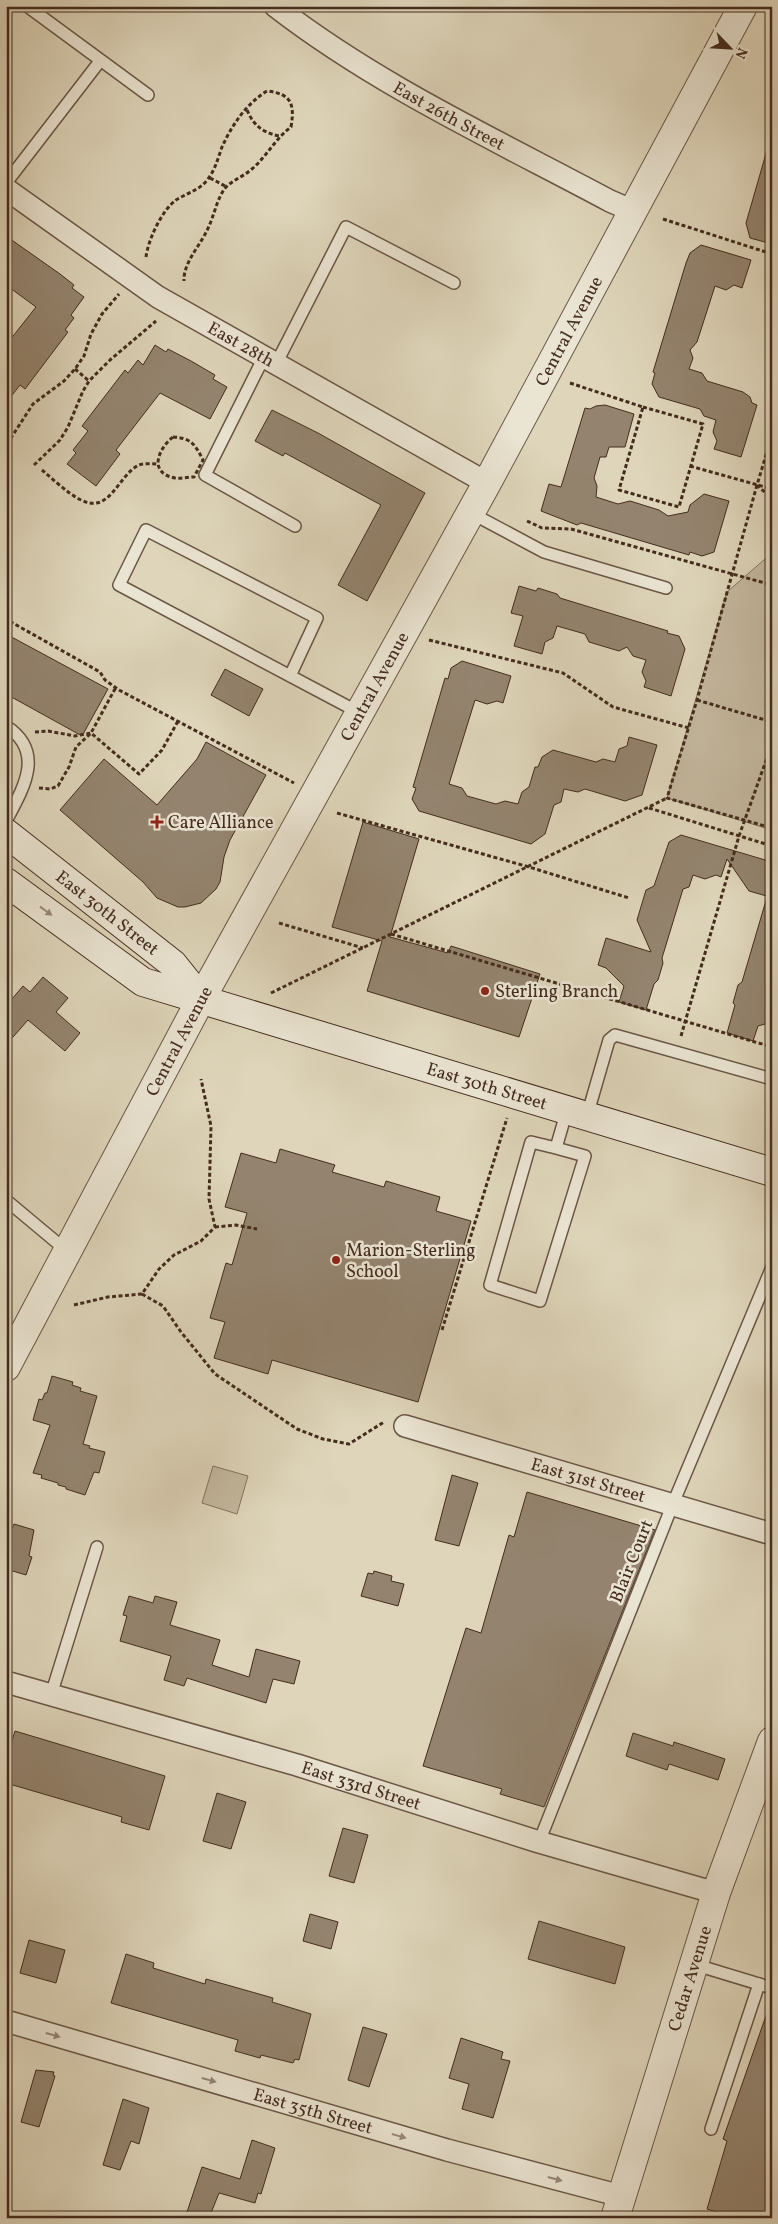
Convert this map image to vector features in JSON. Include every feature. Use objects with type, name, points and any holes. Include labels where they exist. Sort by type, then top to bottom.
[{"type":"street","name":"East 26th Street","points":[[275,6],[303,28],[372,74],[610,201],[633,211]]},
{"type":"street","name":"Central Avenue","points":[[6,1367],[201,999],[487,483],[743,6]]},
{"type":"street","name":"East 28th","points":[[6,188],[158,297],[487,483]]},
{"type":"street","name":"East 30th Street","points":[[6,833],[174,964],[201,999]]},
{"type":"street","name":"East 30th Street","points":[[6,882],[143,982],[772,1172]]},
{"type":"street","name":"East 31st Street","points":[[405,1426],[772,1534]]},
{"type":"street","name":"East 33rd Street","points":[[6,1682],[296,1765],[539,1842],[716,1893]]},
{"type":"street","name":"Cedar Avenue","points":[[618,2207],[716,1893],[772,1741]]},
{"type":"street","name":"East 35th Street","points":[[6,2021],[447,2150],[618,2207]]},
{"type":"lane","points":[[28,6],[148,95]]},
{"type":"lane","points":[[6,183],[100,61]]},
{"type":"lane","points":[[295,526],[205,475],[346,227],[454,283]]},
{"type":"lane","points":[[470,512],[544,552],[666,588]]},
{"type":"lane","points":[[290,676],[317,618],[146,530],[118,585],[290,676],[360,713]]},
{"type":"lane","points":[[6,726],[21,740],[28,755],[30,766],[24,789],[6,821]]},
{"type":"lane","points":[[556,1148],[577,1113],[609,1040],[615,1035],[772,1079]]},
{"type":"lane","points":[[531,1142],[556,1148],[585,1156],[540,1301],[490,1285],[531,1142]]},
{"type":"lane","points":[[6,1200],[67,1252]]},
{"type":"lane","name":"Blair Court","points":[[539,1842],[672,1506],[772,1267]]},
{"type":"lane","points":[[51,1695],[97,1547]]},
{"type":"lane","points":[[694,1964],[772,1988]]},
{"type":"lane","points":[[711,2129],[759,1984]]},
{"type":"path","points":[[146,257],[148,243],[164,212],[175,201],[203,186],[210,178],[234,122],[247,110],[256,97],[267,91],[281,93],[290,102],[294,110],[291,127],[279,136],[270,150],[252,169],[227,187],[218,202],[209,227],[183,272],[184,281]]},
{"type":"path","points":[[247,110],[255,125],[266,133],[279,136]]},
{"type":"path","points":[[210,178],[227,187]]},
{"type":"path","points":[[663,219],[772,254]]},
{"type":"path","points":[[7,444],[33,404],[64,381],[75,369],[84,356],[102,314],[119,294]]},
{"type":"path","points":[[34,465],[60,440],[68,427],[83,391],[90,381],[104,365],[158,319]]},
{"type":"path","points":[[75,369],[90,381]]},
{"type":"path","points":[[570,383],[703,424],[679,507],[619,490],[643,407]]},
{"type":"path","points":[[667,798],[689,728],[772,435]]},
{"type":"path","points":[[173,437],[186,438],[196,447],[203,460],[194,477],[172,477],[161,470],[158,464],[159,452],[165,443],[173,437]]},
{"type":"path","points":[[42,470],[82,501],[97,503],[107,499],[131,470],[140,465],[158,464]]},
{"type":"path","points":[[690,466],[772,489]]},
{"type":"path","points":[[757,485],[772,499]]},
{"type":"path","points":[[526,520],[542,528],[571,529],[772,585]]},
{"type":"path","points":[[6,616],[11,622],[100,672],[105,680],[116,687],[296,784]]},
{"type":"path","points":[[429,640],[564,673],[612,707],[689,728]]},
{"type":"path","points":[[36,788],[50,789],[58,786],[69,767],[76,747],[91,734],[116,687]]},
{"type":"path","points":[[697,700],[772,722]]},
{"type":"path","points":[[32,733],[48,731],[75,736],[91,734],[139,774],[162,750],[178,721]]},
{"type":"path","points":[[676,1051],[739,836],[772,744]]},
{"type":"path","points":[[271,993],[667,798],[772,828]]},
{"type":"path","points":[[648,808],[772,846]]},
{"type":"path","points":[[337,813],[529,866],[629,898]]},
{"type":"path","points":[[279,922],[363,948]]},
{"type":"path","points":[[391,934],[772,1047]]},
{"type":"path","points":[[201,1078],[211,1126],[209,1199],[215,1227]]},
{"type":"path","points":[[442,1330],[508,1115]]},
{"type":"path","points":[[142,1294],[159,1269],[174,1255],[201,1241],[215,1227],[236,1225],[257,1229]]},
{"type":"path","points":[[74,1305],[108,1297],[142,1294],[163,1306],[215,1374],[297,1429],[323,1439],[349,1444],[388,1419],[405,1426]]},
{"type":"shaded area","points":[[772,553],[772,830],[667,798],[727,592]]},
{"type":"shaded area","points":[[213,1466],[248,1476],[237,1514],[202,1503]]},
{"type":"building","points":[[767,150],[772,151],[772,244],[750,238],[746,223]]},
{"type":"building","points":[[6,236],[60,274],[74,285],[72,288],[84,297],[71,315],[74,318],[65,330],[68,332],[25,389],[20,385],[6,403],[6,345],[36,307],[6,285]]},
{"type":"building","points":[[701,245],[751,260],[742,288],[734,285],[726,290],[715,286],[697,342],[690,350],[693,358],[689,369],[702,373],[707,381],[743,392],[750,397],[752,403],[757,405],[741,457],[714,449],[717,441],[713,432],[716,420],[704,416],[700,409],[659,397],[652,384],[655,373],[653,372],[686,263],[690,253]]},
{"type":"building","points":[[155,345],[166,352],[168,349],[215,375],[213,379],[227,387],[210,419],[160,393],[116,450],[120,454],[96,486],[67,464],[76,453],[73,450],[88,431],[82,426],[125,370],[128,373],[138,360],[143,365]]},
{"type":"building","points":[[605,405],[634,414],[625,447],[609,447],[606,457],[600,457],[594,478],[597,486],[596,497],[618,504],[630,501],[659,510],[668,516],[688,512],[690,505],[704,494],[729,501],[714,552],[702,556],[690,552],[689,555],[581,523],[577,525],[541,511],[549,484],[561,487],[585,408],[590,409]]},
{"type":"building","points":[[272,410],[318,433],[425,493],[367,601],[338,585],[381,505],[285,453],[283,456],[255,441]]},
{"type":"building","points":[[519,586],[536,591],[538,588],[557,594],[560,598],[679,636],[685,649],[671,696],[644,687],[646,681],[642,672],[646,660],[633,656],[627,647],[619,651],[589,642],[585,634],[557,626],[553,638],[545,642],[542,654],[514,646],[523,616],[511,613]]},
{"type":"building","points":[[6,634],[108,689],[82,736],[6,694]]},
{"type":"building","points":[[462,661],[511,676],[503,703],[497,701],[487,704],[475,700],[449,784],[462,788],[467,796],[496,804],[505,801],[518,804],[522,792],[529,787],[535,767],[538,767],[542,757],[553,750],[596,762],[603,759],[615,762],[619,749],[627,746],[629,737],[657,745],[642,795],[625,801],[585,789],[578,792],[564,789],[561,802],[554,805],[545,834],[531,844],[419,811],[412,799],[416,788],[413,787],[445,678],[448,679],[451,668]]},
{"type":"building","points":[[225,669],[263,689],[249,716],[211,695]]},
{"type":"building","name":"Care Alliance","points":[[206,742],[266,775],[230,840],[224,857],[220,882],[216,889],[201,903],[178,907],[157,898],[143,882],[60,810],[104,759],[157,805],[197,759]]},
{"type":"building","points":[[363,822],[419,839],[390,937],[448,953],[451,946],[540,974],[519,1037],[367,991],[382,941],[332,927]]},
{"type":"building","points":[[681,835],[772,862],[772,1022],[758,1026],[753,1041],[727,1033],[735,1005],[733,1003],[738,985],[742,982],[767,897],[770,897],[749,891],[727,859],[721,877],[716,875],[705,879],[693,875],[689,887],[683,889],[662,958],[663,963],[658,980],[654,984],[646,1010],[619,1002],[624,986],[606,968],[598,965],[606,938],[651,952],[637,920],[646,890],[654,886],[669,842]]},
{"type":"building","points":[[43,977],[68,998],[56,1012],[80,1033],[65,1051],[28,1020],[6,1045],[6,1006],[23,986],[30,992]]},
{"type":"building","points":[[280,1149],[335,1165],[332,1172],[384,1187],[386,1181],[440,1197],[436,1211],[471,1221],[418,1402],[272,1360],[268,1374],[214,1358],[225,1322],[210,1318],[226,1263],[232,1265],[247,1213],[225,1207],[241,1153],[276,1163]]},
{"type":"building","points":[[52,1376],[73,1382],[72,1385],[81,1388],[80,1391],[97,1396],[83,1444],[90,1446],[89,1448],[105,1452],[99,1473],[94,1472],[85,1495],[66,1489],[66,1487],[58,1485],[58,1483],[41,1478],[42,1475],[33,1473],[50,1425],[33,1420],[39,1399],[42,1400],[45,1393],[47,1393]]},
{"type":"building","points":[[452,1475],[478,1483],[459,1546],[435,1540]]},
{"type":"building","points":[[527,1492],[655,1530],[544,1807],[500,1794],[502,1789],[423,1766],[466,1628],[481,1633],[509,1535],[514,1537]]},
{"type":"building","points":[[14,1524],[34,1530],[29,1556],[32,1557],[26,1575],[6,1569],[6,1526],[12,1528]]},
{"type":"building","points":[[374,1571],[392,1576],[391,1581],[404,1584],[398,1606],[361,1596],[368,1573],[373,1574]]},
{"type":"building","points":[[129,1596],[153,1603],[155,1596],[177,1602],[170,1625],[220,1640],[212,1665],[249,1677],[256,1649],[300,1661],[294,1684],[273,1679],[266,1703],[187,1678],[184,1686],[164,1680],[171,1656],[120,1641],[127,1616],[123,1615]]},
{"type":"building","points":[[15,1731],[165,1776],[149,1830],[121,1822],[122,1817],[6,1783],[6,1760]]},
{"type":"building","points":[[633,1733],[673,1746],[674,1742],[725,1759],[718,1780],[669,1764],[667,1770],[626,1756]]},
{"type":"building","points":[[217,1793],[246,1802],[231,1849],[203,1841]]},
{"type":"building","points":[[343,1828],[368,1835],[354,1883],[329,1876]]},
{"type":"building","points":[[310,1914],[338,1922],[331,1949],[303,1941]]},
{"type":"building","points":[[539,1921],[625,1947],[615,1984],[528,1959]]},
{"type":"building","points":[[29,1940],[65,1950],[56,1983],[20,1973]]},
{"type":"building","points":[[126,1954],[154,1963],[153,1968],[205,1984],[206,1979],[273,1998],[272,2002],[311,2014],[299,2060],[295,2059],[293,2063],[261,2055],[260,2058],[235,2051],[238,2040],[111,2003]]},
{"type":"building","points":[[769,2007],[772,2007],[772,2218],[736,2218],[707,2209],[727,2141],[723,2139]]},
{"type":"building","points":[[363,2027],[387,2034],[369,2087],[348,2080]]},
{"type":"building","points":[[461,2038],[503,2052],[501,2059],[510,2061],[493,2118],[462,2109],[469,2084],[449,2078]]},
{"type":"building","points":[[36,2070],[54,2072],[53,2075],[55,2076],[39,2127],[21,2122]]},
{"type":"building","points":[[123,2099],[149,2108],[139,2144],[131,2141],[120,2170],[103,2165]]},
{"type":"building","points":[[252,2140],[275,2148],[261,2194],[258,2193],[255,2203],[219,2193],[209,2218],[185,2218],[202,2167],[240,2179]]},
{"type":"place","name":"Care Alliance","points":[[157,822]]},
{"type":"place","name":"Sterling Branch","points":[[485,991]]},
{"type":"place","name":"Marion-Sterling School","points":[[336,1260]]}]
